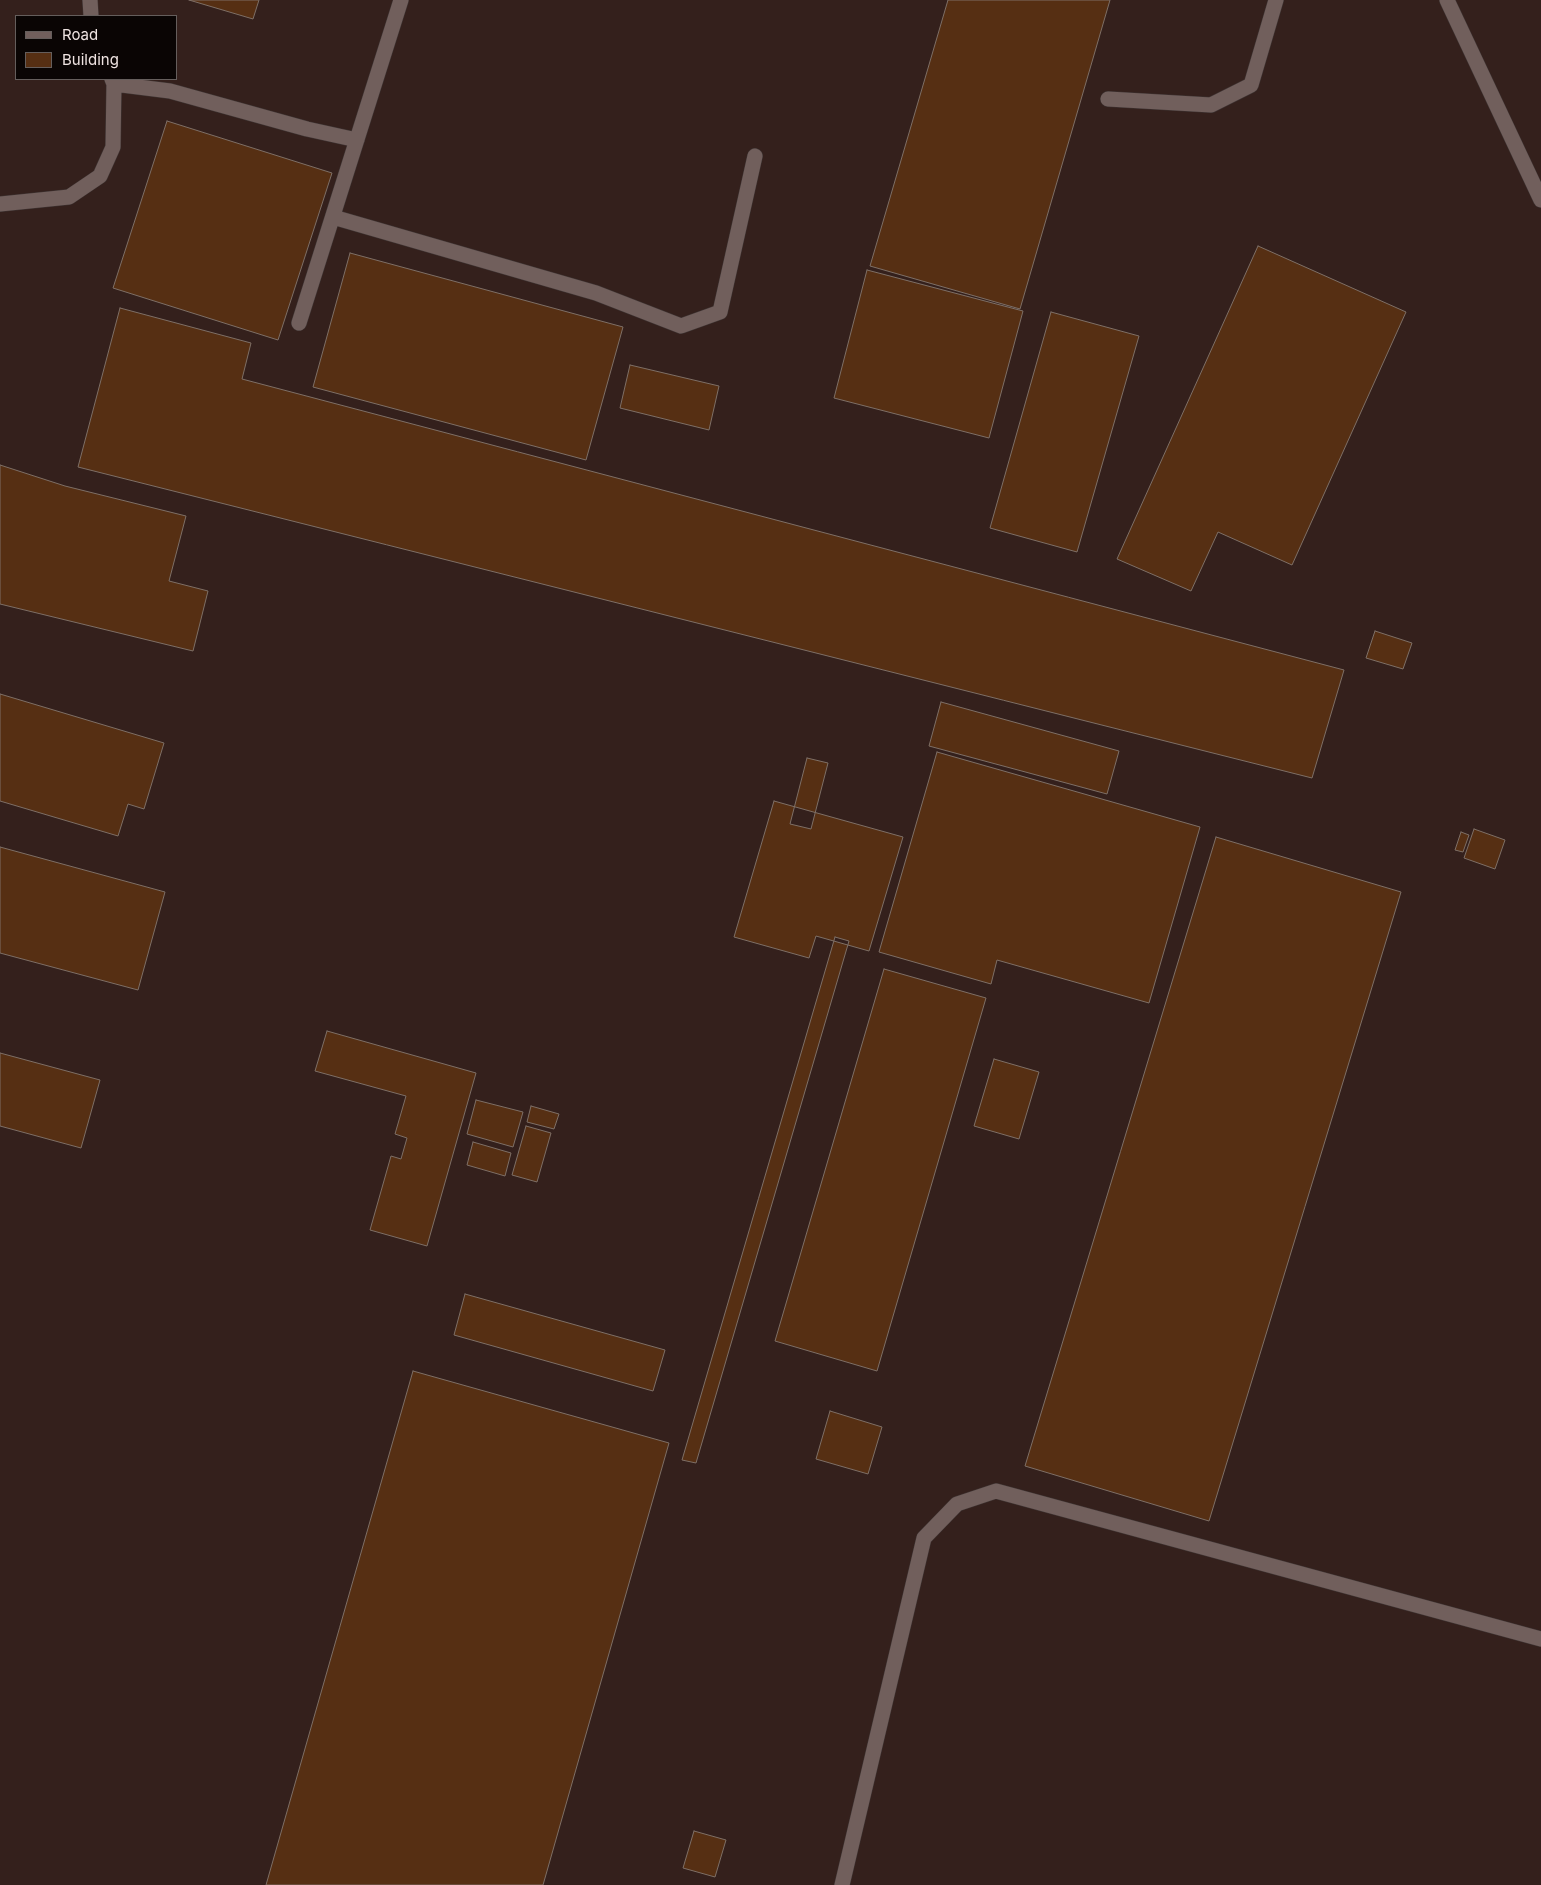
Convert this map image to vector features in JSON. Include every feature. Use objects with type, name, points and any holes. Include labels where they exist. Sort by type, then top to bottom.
[{"type":"street","points":[[90,0],[91,15]]},
{"type":"street","points":[[299,323],[401,0]]},
{"type":"street","points":[[1108,99],[1211,105],[1251,85],[1276,0]]},
{"type":"street","points":[[1447,0],[1541,200]]},
{"type":"street","points":[[0,204],[69,198],[100,176],[113,147],[113,82],[170,91],[357,140]]},
{"type":"street","points":[[333,217],[596,293],[681,326],[720,312],[755,156]]},
{"type":"street","points":[[842,1885],[924,1538],[957,1504],[996,1491],[1541,1639]]},
{"type":"shaded area","points":[[0,0],[1541,0],[1541,1885],[0,1885]]},
{"type":"building","points":[[189,0],[259,0],[253,19]]},
{"type":"building","points":[[948,0],[1110,0],[1020,309],[870,266]]},
{"type":"building","points":[[167,121],[332,173],[278,340],[113,288]]},
{"type":"building","points":[[1258,246],[1406,312],[1292,565],[1218,532],[1191,591],[1117,559]]},
{"type":"building","points":[[350,253],[623,327],[586,460],[313,387]]},
{"type":"building","points":[[867,270],[1023,311],[989,438],[834,398]]},
{"type":"building","points":[[120,308],[251,343],[242,379],[1344,670],[1312,778],[78,467]]},
{"type":"building","points":[[1051,312],[1139,336],[1077,552],[990,528]]},
{"type":"building","points":[[630,365],[719,386],[709,430],[620,408]]},
{"type":"building","points":[[0,465],[65,486],[186,516],[169,581],[208,591],[193,651],[0,604]]},
{"type":"building","points":[[1375,631],[1412,643],[1403,669],[1366,658]]},
{"type":"building","points":[[0,694],[164,743],[144,809],[128,804],[118,836],[0,801]]},
{"type":"building","points":[[941,702],[1119,751],[1107,794],[929,746]]},
{"type":"building","points":[[937,752],[1200,827],[1149,1003],[997,960],[991,984],[879,952]]},
{"type":"building","points":[[807,758],[828,763],[811,829],[790,824]]},
{"type":"building","points":[[774,801],[903,837],[869,951],[816,936],[809,958],[734,937]]},
{"type":"building","points":[[1474,829],[1505,840],[1495,869],[1464,858]]},
{"type":"building","points":[[1461,832],[1469,835],[1463,852],[1455,850]]},
{"type":"building","points":[[1216,837],[1401,892],[1209,1521],[1025,1466]]},
{"type":"building","points":[[0,847],[165,892],[138,990],[0,953]]},
{"type":"building","points":[[835,937],[849,941],[696,1463],[682,1460]]},
{"type":"building","points":[[884,969],[986,998],[877,1371],[775,1341]]},
{"type":"building","points":[[327,1031],[476,1073],[427,1246],[370,1230],[391,1156],[401,1159],[407,1138],[395,1134],[406,1096],[315,1071]]},
{"type":"building","points":[[0,1053],[100,1080],[81,1148],[0,1126]]},
{"type":"building","points":[[994,1059],[1039,1072],[1019,1139],[974,1126]]},
{"type":"building","points":[[476,1100],[523,1112],[513,1147],[467,1134]]},
{"type":"building","points":[[531,1106],[559,1114],[554,1129],[527,1122]]},
{"type":"building","points":[[526,1126],[551,1133],[537,1182],[512,1175]]},
{"type":"building","points":[[473,1142],[511,1153],[505,1176],[467,1165]]},
{"type":"building","points":[[465,1294],[665,1350],[653,1391],[454,1335]]},
{"type":"building","points":[[413,1371],[669,1443],[543,1885],[266,1885]]},
{"type":"building","points":[[830,1411],[882,1427],[868,1474],[816,1459]]},
{"type":"building","points":[[694,1831],[726,1840],[715,1877],[683,1868]]}]
